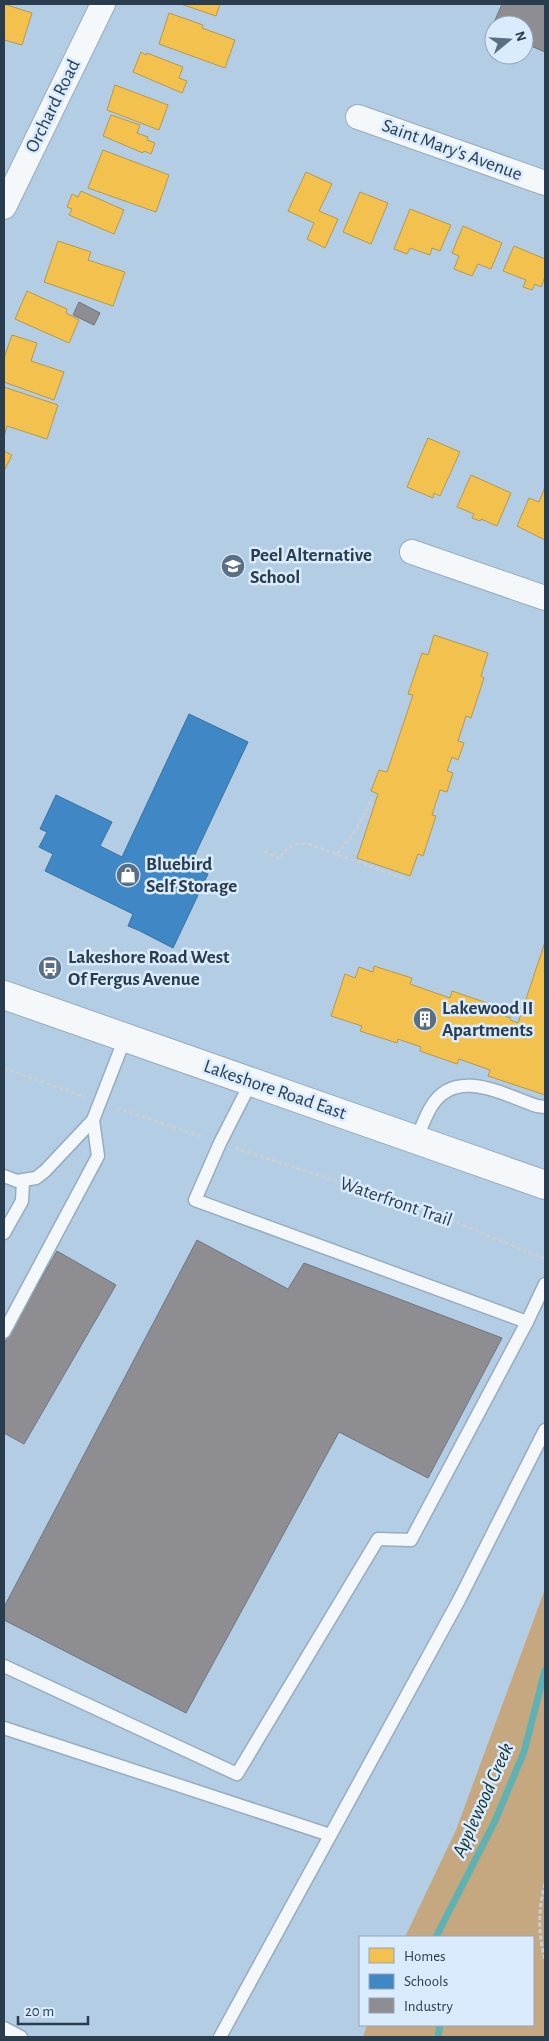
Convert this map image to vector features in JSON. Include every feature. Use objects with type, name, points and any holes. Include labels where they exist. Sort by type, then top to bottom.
[{"type":"main road","name":"Lakeshore Road East","points":[[4,995],[545,1185]]},
{"type":"street","name":"Orchard Road","points":[[4,207],[103,4]]},
{"type":"street","name":"Saint Mary's Avenue","points":[[358,117],[545,183]]},
{"type":"street","points":[[412,552],[545,598]]},
{"type":"lane","points":[[4,1176],[22,1181],[36,1178],[45,1171],[93,1120],[126,1038]]},
{"type":"lane","points":[[251,1082],[220,1143],[195,1200],[527,1322]]},
{"type":"lane","points":[[416,1140],[431,1107],[448,1090],[458,1086],[475,1085],[545,1107]]},
{"type":"lane","points":[[4,1332],[98,1156],[93,1120]]},
{"type":"lane","points":[[4,1232],[22,1201],[22,1181]]},
{"type":"lane","points":[[4,1666],[237,1774],[378,1538],[411,1540],[527,1322],[545,1284]]},
{"type":"lane","points":[[220,2037],[459,1600],[545,1430]]},
{"type":"lane","points":[[4,1728],[330,1835]]},
{"type":"lane","points":[[4,2028],[22,2037]]},
{"type":"path","points":[[337,854],[352,836],[364,817],[372,797]]},
{"type":"path","points":[[264,851],[279,859],[288,846],[297,843],[309,844],[405,879]]},
{"type":"path","points":[[4,1068],[77,1094]]},
{"type":"path","points":[[125,1111],[194,1134]]},
{"type":"path","name":"Waterfront Trail","points":[[245,1152],[426,1210],[545,1259]]},
{"type":"path","points":[[545,1884],[540,1914],[541,1945],[545,1959]]},
{"type":"shaded area","points":[[545,1589],[545,2037],[363,2037],[367,2026],[534,2026],[534,1936],[405,1936],[456,1830]]},
{"type":"building: Homes","points":[[4,4],[32,13],[22,45],[4,40]]},
{"type":"building: Homes","points":[[181,4],[220,4],[216,16]]},
{"type":"building: Homes","points":[[169,13],[203,25],[202,28],[235,40],[225,68],[159,44]]},
{"type":"building: Homes","points":[[141,52],[183,67],[179,78],[187,81],[182,93],[133,72]]},
{"type":"building: Homes","points":[[115,85],[168,105],[159,130],[107,110]]},
{"type":"building: Homes","points":[[111,115],[140,125],[137,133],[148,137],[147,140],[155,143],[151,154],[144,151],[143,153],[103,136]]},
{"type":"building: Homes","points":[[103,150],[169,175],[156,212],[88,188]]},
{"type":"building: Homes","points":[[306,172],[332,184],[319,211],[338,219],[325,248],[307,239],[314,223],[288,211]]},
{"type":"building: Homes","points":[[81,191],[124,210],[114,234],[69,215],[72,209],[67,207],[72,194],[78,197]]},
{"type":"building: Homes","points":[[360,192],[388,203],[371,244],[343,232]]},
{"type":"building: Homes","points":[[410,209],[451,225],[440,251],[432,248],[430,255],[410,248],[407,254],[394,249]]},
{"type":"building: Homes","points":[[463,226],[502,243],[491,269],[478,264],[472,276],[454,269],[459,256],[452,253]]},
{"type":"building: Homes","points":[[58,241],[91,252],[88,260],[125,272],[113,306],[44,282]]},
{"type":"building: Homes","points":[[514,246],[545,259],[545,277],[541,287],[535,284],[532,290],[523,287],[526,280],[503,271]]},
{"type":"building: Homes","points":[[27,291],[67,309],[66,313],[79,320],[69,343],[15,319]]},
{"type":"building: Homes","points":[[12,335],[37,343],[31,361],[64,372],[54,400],[4,382],[4,358]]},
{"type":"building: Homes","points":[[4,387],[58,405],[47,439],[7,426],[4,437]]},
{"type":"building: Homes","points":[[428,438],[460,452],[440,496],[434,493],[433,498],[407,487]]},
{"type":"building: Homes","points":[[4,451],[12,455],[4,471]]},
{"type":"building: Homes","points":[[471,475],[511,493],[497,526],[481,519],[480,521],[472,518],[474,514],[457,507]]},
{"type":"building: Homes","points":[[545,487],[545,540],[517,526],[529,498],[539,502]]},
{"type":"building: Homes","points":[[434,635],[488,653],[481,676],[484,678],[471,718],[466,716],[458,741],[464,743],[458,760],[452,757],[447,771],[453,773],[447,792],[440,790],[432,815],[436,816],[423,856],[418,854],[410,876],[357,858],[378,794],[371,791],[379,770],[387,772],[413,695],[408,694],[422,653],[428,655]]},
{"type":"building: Homes","name":"Lakewood II Apartments","points":[[545,942],[545,1095],[488,1076],[490,1070],[459,1059],[457,1064],[420,1051],[421,1047],[398,1039],[397,1043],[360,1031],[362,1026],[331,1016],[345,974],[355,978],[359,967],[373,972],[374,966],[412,978],[410,984],[450,998],[452,991],[490,1004],[488,1011],[511,1018],[510,1020],[518,1023]]},
{"type":"building: Schools","points":[[189,714],[248,742],[190,865],[208,874],[173,948],[128,926],[133,914],[45,871],[53,854],[39,847],[47,832],[40,829],[56,795],[112,822],[100,846],[122,857]]},
{"type":"building: Industry","points":[[502,4],[545,4],[545,52],[534,47],[534,15],[497,15]]},
{"type":"building: Industry","points":[[79,302],[100,313],[94,325],[73,315]]},
{"type":"building: Industry","points":[[197,1240],[288,1289],[304,1263],[502,1338],[428,1478],[339,1432],[186,1713],[4,1620],[4,1607]]},
{"type":"building: Industry","points":[[57,1251],[116,1285],[24,1444],[4,1433],[4,1344]]},
{"type":"waterway","name":"Applewood Creek","points":[[437,1936],[494,1823],[524,1752],[545,1670]]},
{"type":"waterway","name":"Applewood Creek","points":[[438,2037],[440,2026]]},
{"type":"place","name":"Peel Alternative School","points":[[233,566]]},
{"type":"place","name":"Bluebird Self Storage","points":[[128,875]]},
{"type":"place","name":"Lakeshore Road West Of Fergus Avenue","points":[[50,968]]},
{"type":"place","name":"Lakewood II Apartments","points":[[425,1019]]}]
